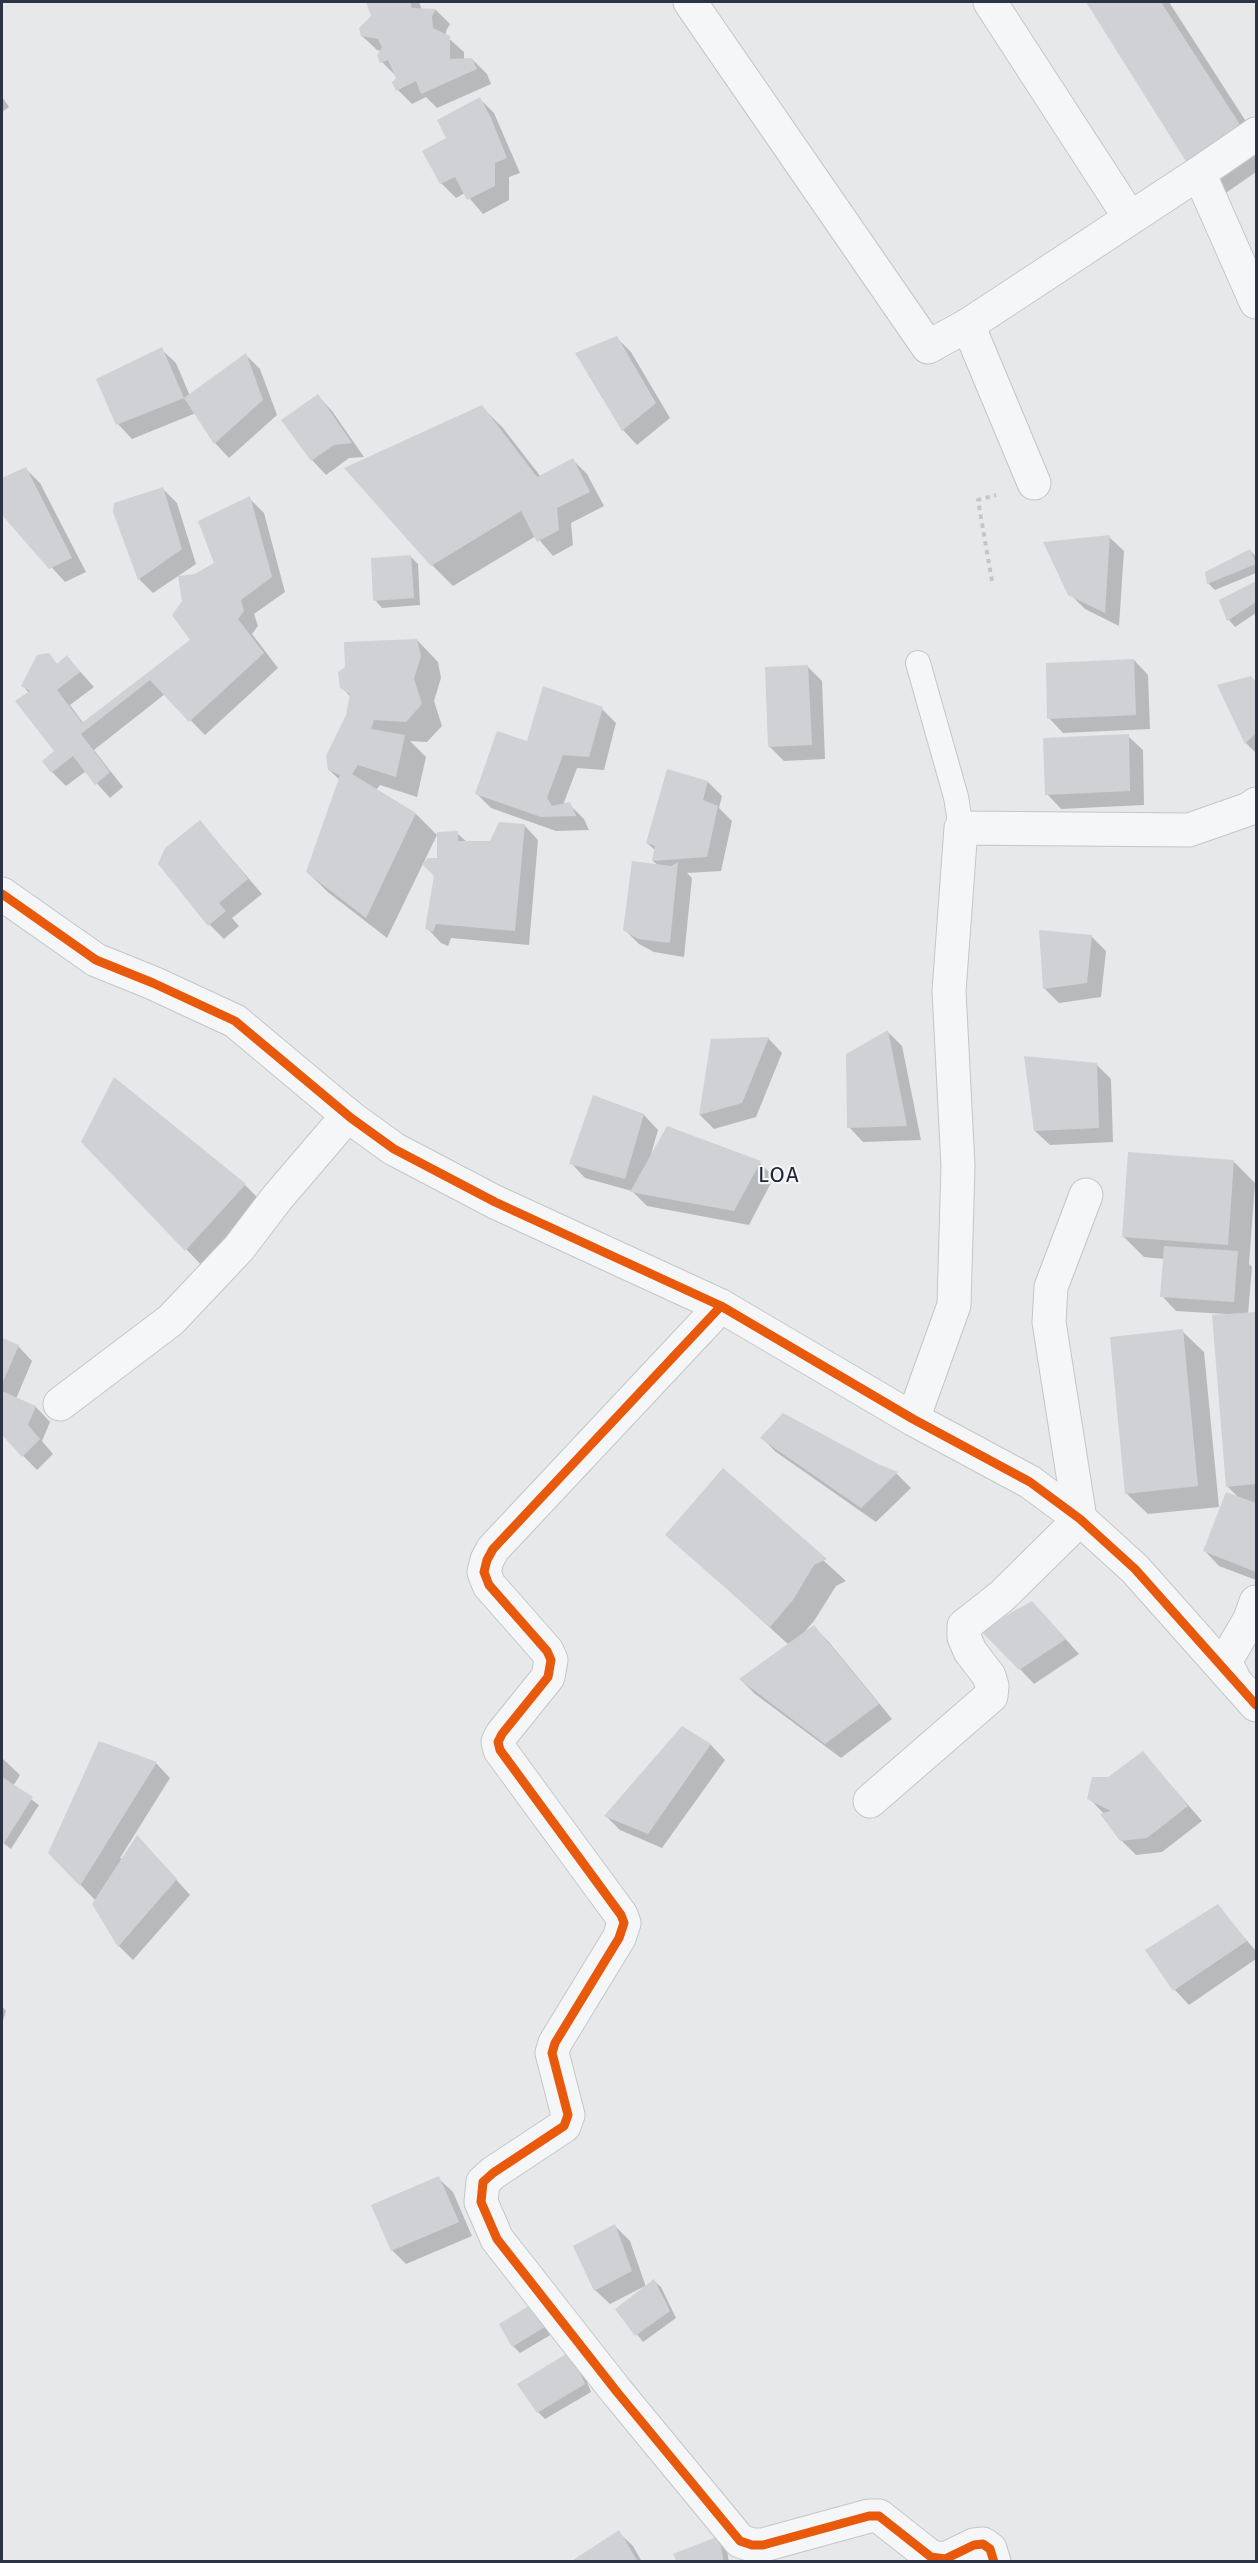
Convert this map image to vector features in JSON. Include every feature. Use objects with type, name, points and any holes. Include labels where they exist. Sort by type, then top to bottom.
[{"type":"street","points":[[690,2],[927,347],[968,325],[1257,134]]},
{"type":"street","points":[[990,2],[1130,218]]},
{"type":"street","points":[[1199,173],[1257,302]]},
{"type":"street","points":[[968,325],[1034,483]]},
{"type":"street","points":[[913,1419],[954,1305],[958,1166],[949,991],[962,828],[1189,830],[1249,809],[1257,804]]},
{"type":"street","points":[[2,894],[96,960],[153,982],[235,1021],[348,1115],[394,1149],[495,1202],[721,1306],[913,1419],[1030,1482],[1080,1520],[1135,1569],[1257,1705]]},
{"type":"street","points":[[60,1404],[171,1320],[239,1248],[277,1198],[348,1115]]},
{"type":"street","points":[[1080,1520],[1049,1322],[1052,1287],[1086,1195]]},
{"type":"street","points":[[721,1306],[493,1549],[487,1560],[484,1572],[489,1584],[547,1651],[551,1660],[548,1677],[502,1734],[498,1742],[500,1750],[621,1915],[624,1923],[619,1938],[555,2043],[552,2053],[568,2115],[564,2126],[488,2177],[483,2182],[481,2202],[497,2239],[617,2392],[740,2541],[753,2545],[764,2545],[869,2516],[879,2516],[931,2558],[945,2559],[974,2545],[983,2544],[990,2549],[994,2562]]},
{"type":"street","points":[[870,1801],[990,1696],[992,1686],[988,1676],[970,1651],[964,1637],[964,1626],[1002,1596],[1080,1520]]},
{"type":"street","points":[[1233,1677],[1225,1662],[1250,1619],[1257,1602]]},
{"type":"lane","points":[[918,663],[956,797],[962,828]]},
{"type":"path","points":[[992,581],[978,500],[1034,483]]},
{"type":"building","points":[[366,2],[410,2],[412,8],[436,9],[432,16],[433,28],[450,36],[450,59],[472,58],[477,69],[421,94],[416,81],[396,91],[392,82],[396,78],[388,60],[380,63],[377,55],[382,47],[378,39],[361,36],[359,28],[371,16]]},
{"type":"building","points":[[1086,2],[1161,2],[1246,134],[1192,171]]},
{"type":"building","points":[[480,97],[507,158],[495,163],[495,186],[467,200],[455,177],[440,184],[422,151],[446,138],[437,120]]},
{"type":"building","points":[[617,336],[656,403],[622,431],[575,353]]},
{"type":"building","points":[[162,347],[184,398],[116,425],[96,379]]},
{"type":"building","points":[[246,353],[263,400],[214,444],[184,398]]},
{"type":"building","points":[[318,394],[352,443],[334,445],[311,461],[281,420]]},
{"type":"building","points":[[482,405],[537,477],[573,458],[590,492],[557,508],[559,530],[537,542],[521,511],[431,566],[344,468]]},
{"type":"building","points":[[26,467],[72,558],[49,569],[2,515],[2,478]]},
{"type":"building","points":[[163,487],[182,549],[138,580],[113,512],[114,503]]},
{"type":"building","points":[[250,496],[272,577],[241,600],[244,611],[238,619],[264,653],[189,722],[150,680],[81,734],[110,772],[95,785],[73,756],[51,773],[42,761],[54,751],[15,701],[30,691],[21,686],[37,655],[49,653],[57,664],[67,655],[80,672],[57,690],[82,723],[190,640],[172,615],[182,601],[178,576],[195,574],[214,563],[198,521]]},
{"type":"building","points":[[1110,535],[1105,613],[1068,595],[1043,542]]},
{"type":"building","points":[[1250,549],[1256,564],[1207,584],[1205,572]]},
{"type":"building","points":[[411,555],[414,598],[373,601],[371,558]]},
{"type":"building","points":[[1256,581],[1256,602],[1227,621],[1219,600]]},
{"type":"building","points":[[417,639],[421,656],[414,679],[422,704],[406,722],[374,720],[371,729],[405,735],[396,777],[358,765],[352,774],[416,813],[366,918],[306,872],[340,775],[328,770],[326,756],[346,715],[350,694],[340,688],[338,672],[345,667],[344,642]]},
{"type":"building","points":[[1134,659],[1136,715],[1047,719],[1046,663]]},
{"type":"building","points":[[808,665],[812,745],[768,747],[765,667]]},
{"type":"building","points":[[1251,676],[1256,682],[1256,733],[1245,744],[1217,685]]},
{"type":"building","points":[[543,686],[603,707],[589,757],[563,755],[547,798],[552,806],[570,802],[576,816],[541,817],[475,794],[497,731],[527,741]]},
{"type":"building","points":[[1129,734],[1130,791],[1045,795],[1043,738]]},
{"type":"building","points":[[667,769],[708,781],[703,800],[718,806],[707,857],[652,861],[655,846],[646,843]]},
{"type":"building","points":[[200,820],[248,879],[219,903],[226,911],[208,926],[158,864],[165,848]]},
{"type":"building","points":[[499,822],[525,824],[515,931],[436,924],[433,932],[425,929],[434,876],[422,864],[428,858],[437,858],[437,832],[458,831],[458,841],[490,841]]},
{"type":"building","points":[[632,861],[671,866],[678,862],[670,943],[638,939],[623,930]]},
{"type":"building","points":[[1039,930],[1092,935],[1087,983],[1043,989]]},
{"type":"building","points":[[888,1030],[907,1126],[847,1128],[846,1054]]},
{"type":"building","points":[[769,1037],[742,1103],[699,1115],[711,1039]]},
{"type":"building","points":[[1024,1056],[1097,1063],[1099,1128],[1034,1131]]},
{"type":"building","points":[[114,1077],[246,1184],[185,1251],[81,1142]]},
{"type":"building","points":[[593,1095],[644,1114],[625,1179],[569,1164]]},
{"type":"building","points":[[667,1126],[761,1161],[734,1211],[630,1192]]},
{"type":"building","points":[[1128,1152],[1234,1160],[1228,1245],[1122,1237]]},
{"type":"building","points":[[1164,1246],[1238,1251],[1234,1302],[1160,1297]]},
{"type":"building","points":[[1256,1312],[1256,1484],[1226,1487],[1212,1315]]},
{"type":"building","points":[[1183,1329],[1198,1486],[1125,1494],[1110,1337]]},
{"type":"building","points":[[2,1338],[19,1345],[2,1384]]},
{"type":"building","points":[[2,1391],[36,1406],[28,1425],[40,1439],[22,1457],[2,1435]]},
{"type":"building","points":[[783,1413],[878,1464],[898,1472],[861,1508],[760,1438]]},
{"type":"building","points":[[723,1468],[827,1559],[814,1565],[793,1600],[770,1627],[665,1535]]},
{"type":"building","points":[[1226,1492],[1256,1503],[1256,1572],[1203,1551]]},
{"type":"building","points":[[1032,1601],[1066,1639],[1019,1670],[980,1630]]},
{"type":"building","points":[[814,1625],[879,1704],[825,1744],[739,1679]]},
{"type":"building","points":[[682,1726],[711,1744],[648,1834],[604,1816]]},
{"type":"building","points":[[99,1741],[157,1762],[80,1886],[48,1853]]},
{"type":"building","points":[[1143,1751],[1188,1806],[1147,1838],[1120,1841],[1100,1814],[1111,1811],[1087,1799],[1092,1777],[1108,1777]]},
{"type":"building","points":[[2,1777],[33,1797],[4,1843],[2,1841]]},
{"type":"building","points":[[137,1835],[177,1879],[118,1947],[92,1904]]},
{"type":"building","points":[[1218,1904],[1247,1941],[1173,1991],[1145,1950]]},
{"type":"building","points":[[439,2176],[459,2222],[391,2251],[371,2205]]},
{"type":"building","points":[[615,2224],[632,2271],[594,2291],[573,2246]]},
{"type":"building","points":[[654,2279],[670,2311],[635,2336],[615,2309]]},
{"type":"building","points":[[540,2299],[553,2322],[512,2347],[499,2324]]},
{"type":"building","points":[[571,2351],[585,2384],[537,2413],[517,2384]]},
{"type":"building","points":[[619,2530],[638,2562],[570,2562]]},
{"type":"building","points":[[719,2536],[724,2562],[677,2562],[673,2554]]},
{"type":"cycle path","points":[[2,894],[96,960],[153,983],[235,1021],[351,1118],[394,1149],[495,1202],[721,1306],[913,1419],[1030,1482],[1080,1519],[1135,1569],[1256,1705]]},
{"type":"cycle path","points":[[721,1306],[493,1549],[487,1560],[484,1572],[489,1585],[547,1651],[551,1660],[548,1677],[502,1734],[498,1742],[500,1750],[621,1915],[624,1923],[619,1938],[555,2043],[552,2053],[568,2115],[564,2126],[483,2182],[481,2202],[497,2239],[617,2392],[740,2541],[752,2545],[763,2545],[869,2516],[879,2516],[931,2557],[945,2559],[974,2545],[983,2544],[990,2549],[994,2562]]},
{"type":"district","name":"LOA","points":[[779,1176]]}]
